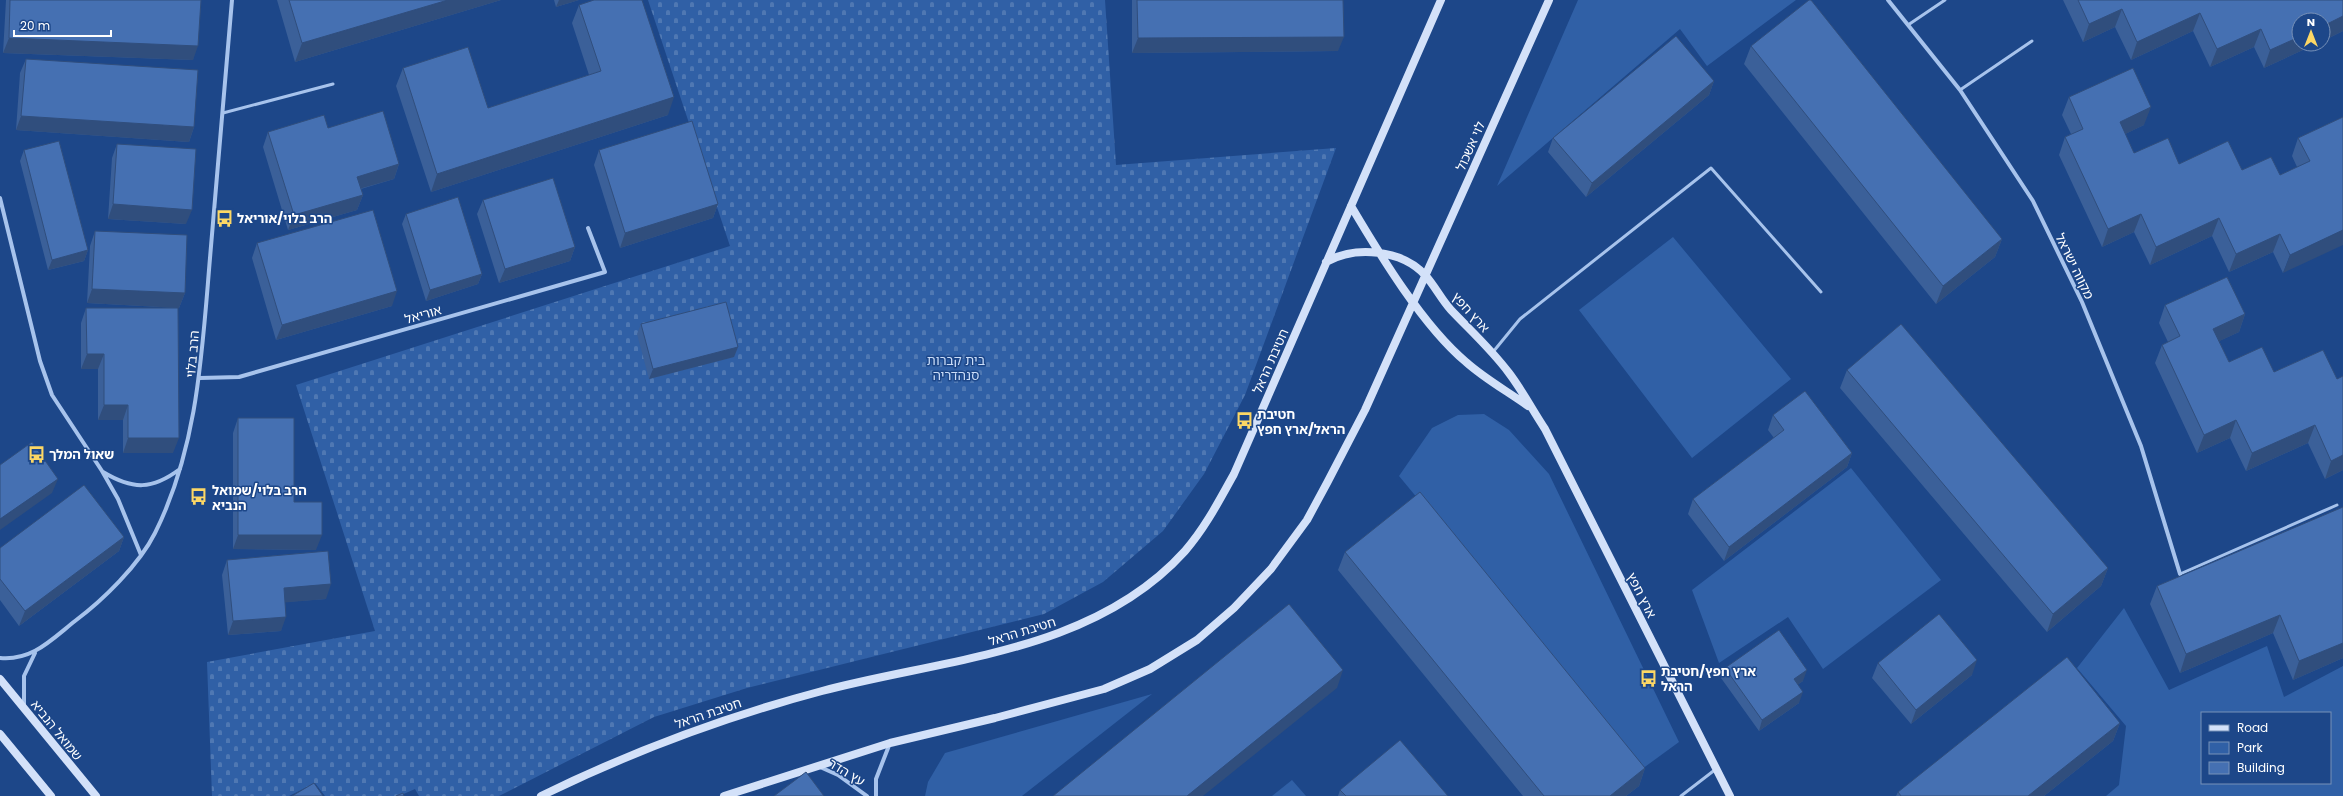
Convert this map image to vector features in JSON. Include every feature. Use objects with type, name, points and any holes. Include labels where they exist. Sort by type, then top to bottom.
[{"type":"street","name":"הרב בלוי","points":[[0,658],[9,659],[35,653],[88,611],[141,555],[163,516],[181,468],[200,378],[232,0]]},
{"type":"street","points":[[1326,262],[1441,0]]},
{"type":"street","name":"לוי אשכול","points":[[1414,302],[1549,0]]},
{"type":"street","name":"מקווה ישראל","points":[[1888,0],[1960,90],[2033,202],[2082,302],[2141,446],[2180,574]]},
{"type":"street","points":[[0,198],[40,361],[52,395],[102,471],[118,499],[141,555]]},
{"type":"street","name":"ארץ חפץ","points":[[1351,206],[1380,253],[1414,302],[1447,343],[1465,362],[1530,407]]},
{"type":"street","name":"אוריאל","points":[[200,378],[239,377],[605,272],[588,228]]},
{"type":"street","name":"ארץ חפץ","points":[[1326,262],[1354,253],[1380,253],[1402,259],[1426,276],[1448,307],[1492,352],[1510,374],[1545,429],[1730,796]]},
{"type":"street","name":"חטיבת הראל","points":[[542,796],[653,745],[710,724],[824,690],[1034,642],[1078,626],[1116,606],[1152,582],[1184,551],[1212,514],[1234,474],[1326,262]]},
{"type":"street","points":[[724,796],[816,765],[890,743],[995,718],[1104,689],[1150,669],[1197,640],[1234,608],[1271,569],[1307,520],[1365,410],[1414,302]]},
{"type":"street","points":[[102,471],[116,479],[139,486],[152,485],[167,479],[181,468]]},
{"type":"street","name":"הרב בלוי","points":[[24,708],[24,676],[35,653]]},
{"type":"street","name":"שמואל הנביא","points":[[0,679],[96,796]]},
{"type":"street","points":[[0,734],[51,796]]},
{"type":"street","name":"עץ הדר","points":[[876,796],[878,772],[890,743]]},
{"type":"street","name":"עץ הדר","points":[[816,765],[838,775],[867,796]]},
{"type":"lane","points":[[1908,25],[1945,0]]},
{"type":"lane","points":[[1960,90],[2032,41]]},
{"type":"lane","points":[[223,113],[333,84]]},
{"type":"lane","points":[[1492,352],[1520,319],[1711,168],[1821,292]]},
{"type":"lane","points":[[2180,574],[2337,505]]},
{"type":"lane","points":[[1681,796],[1716,769]]},
{"type":"green space","name":"בית קברות סנהדריה","points":[[648,0],[1105,0],[1116,165],[1336,148],[1245,395],[1204,474],[1163,531],[1103,582],[1044,614],[747,688],[654,717],[499,796],[419,796],[415,789],[399,796],[325,796],[315,783],[289,796],[212,796],[207,662],[375,631],[296,385],[730,246]]},
{"type":"green space","points":[[1578,0],[1796,0],[1707,66],[1680,29],[1497,186]]},
{"type":"green space","points":[[1673,237],[1791,379],[1692,458],[1579,310]]},
{"type":"green space","points":[[1484,414],[1509,430],[1549,474],[1679,742],[1642,769],[1399,476],[1432,428],[1458,415]]},
{"type":"green space","points":[[1851,468],[1941,580],[1823,669],[1788,617],[1719,663],[1692,590]]},
{"type":"green space","points":[[2124,608],[2169,690],[2267,646],[2284,697],[2343,666],[2343,796],[2106,796],[2119,785],[2126,726],[2077,668]]},
{"type":"green space","points":[[1152,694],[1022,796],[925,796],[928,782],[945,753]]},
{"type":"green space","points":[[1292,780],[1306,796],[1272,796]]},
{"type":"building","points":[[10,0],[201,0],[198,46],[9,38]]},
{"type":"building","points":[[289,0],[448,0],[302,43]]},
{"type":"building","points":[[594,0],[642,0],[674,97],[437,174],[403,68],[468,47],[488,108],[601,71],[579,5]]},
{"type":"building","points":[[1137,0],[1343,0],[1344,37],[1138,38]]},
{"type":"building","points":[[1809,0],[1811,0],[2002,239],[1943,286],[1751,46]]},
{"type":"building","points":[[2078,0],[2343,0],[2343,16],[2331,22],[2331,12],[2291,12],[2291,41],[2270,50],[2261,29],[2217,49],[2200,13],[2137,42],[2122,9],[2089,24]]},
{"type":"building","points":[[1676,36],[1714,81],[1592,183],[1553,138]]},
{"type":"building","points":[[26,59],[198,70],[194,127],[21,116]]},
{"type":"building","points":[[2133,68],[2151,107],[2120,122],[2134,153],[2168,138],[2179,164],[2228,141],[2242,170],[2271,157],[2280,175],[2310,161],[2298,138],[2343,117],[2343,230],[2290,255],[2280,234],[2236,254],[2219,218],[2156,247],[2141,214],[2108,229],[2065,137],[2083,129],[2069,97]]},
{"type":"building","points":[[383,111],[399,164],[357,177],[363,195],[294,215],[268,132],[324,115],[328,128]]},
{"type":"building","points":[[692,121],[718,204],[625,233],[599,150]]},
{"type":"building","points":[[59,141],[88,250],[52,260],[24,150]]},
{"type":"building","points":[[117,144],[196,149],[192,210],[113,204]]},
{"type":"building","points":[[553,178],[575,247],[505,269],[483,200]]},
{"type":"building","points":[[458,197],[482,274],[430,290],[406,214]]},
{"type":"building","points":[[373,210],[397,291],[282,325],[257,243]]},
{"type":"building","points":[[95,231],[187,235],[185,293],[92,289]]},
{"type":"building","points":[[2227,277],[2245,314],[2213,329],[2229,362],[2262,347],[2274,372],[2323,350],[2337,379],[2343,376],[2343,455],[2331,461],[2315,425],[2252,453],[2236,420],[2204,435],[2162,345],[2180,336],[2165,305]]},
{"type":"building","points":[[726,302],[738,347],[653,369],[641,324]]},
{"type":"building","points":[[86,308],[178,308],[179,438],[128,438],[128,405],[104,405],[104,354],[87,354]]},
{"type":"building","points":[[1901,324],[2108,568],[2053,614],[1847,370]]},
{"type":"building","points":[[1805,391],[1852,453],[1729,547],[1693,499],[1784,430],[1773,415]]},
{"type":"building","points":[[238,418],[294,418],[294,502],[322,502],[322,535],[238,535]]},
{"type":"building","points":[[32,442],[58,479],[0,519],[0,465]]},
{"type":"building","points":[[84,485],[124,537],[25,611],[0,579],[0,548]]},
{"type":"building","points":[[1420,492],[1645,768],[1610,796],[1544,796],[1345,552]]},
{"type":"building","points":[[2343,507],[2343,643],[2299,661],[2280,615],[2186,654],[2157,586]]},
{"type":"building","points":[[328,551],[331,584],[284,588],[286,617],[233,621],[227,560]]},
{"type":"building","points":[[1289,604],[1343,670],[1187,796],[1053,796]]},
{"type":"building","points":[[1939,614],[1977,660],[1916,710],[1878,663]]},
{"type":"building","points":[[1779,630],[1807,670],[1794,679],[1803,692],[1762,720],[1725,668]]},
{"type":"building","points":[[2067,657],[2120,723],[2028,796],[1901,796],[1898,792]]},
{"type":"building","points":[[1400,740],[1448,796],[1346,796],[1340,790]]},
{"type":"building","points":[[806,772],[824,796],[774,796]]},
{"type":"building","points":[[314,783],[323,796],[292,796]]},
{"type":"building","points":[[403,793],[404,796],[396,796]]},
{"type":"place","name":"הרב בלוי/אוריאל","points":[[224,218]]},
{"type":"place","name":"חטיבת הראל/ארץ חפץ","points":[[1244,421]]},
{"type":"place","name":"שאול המלך","points":[[36,454]]},
{"type":"place","name":"הרב בלוי/שמואל הנביא","points":[[199,497]]},
{"type":"place","name":"ארץ חפץ/חטיבת הראל","points":[[1648,678]]}]
